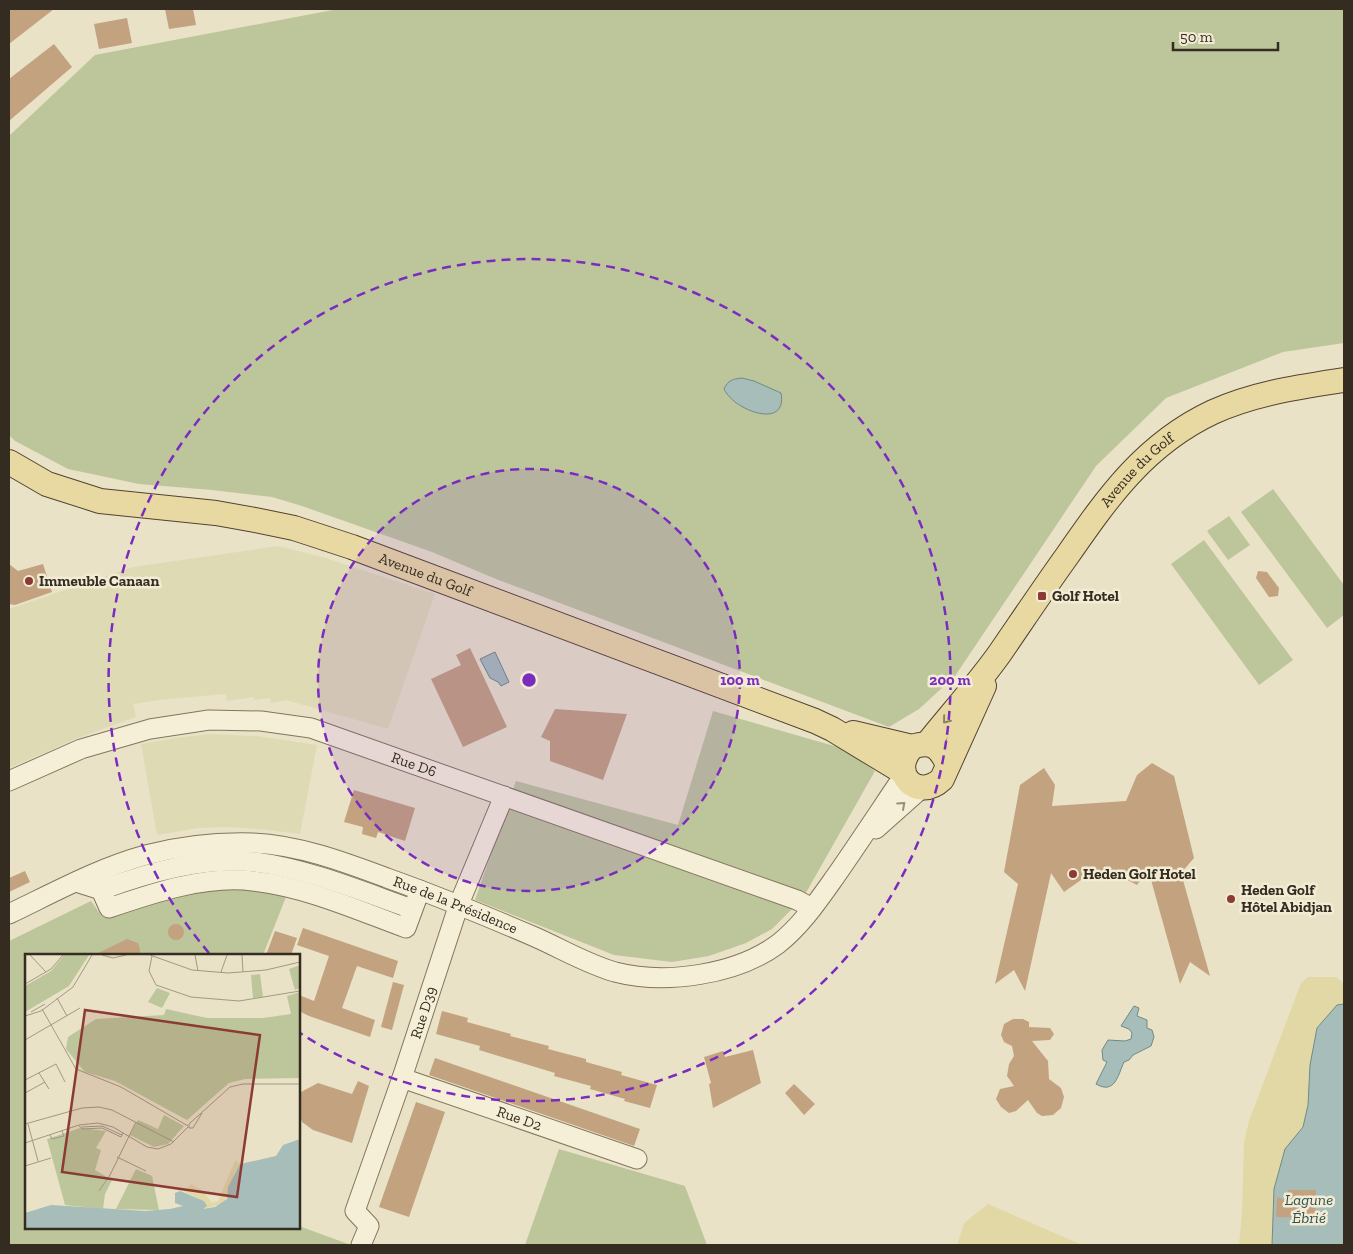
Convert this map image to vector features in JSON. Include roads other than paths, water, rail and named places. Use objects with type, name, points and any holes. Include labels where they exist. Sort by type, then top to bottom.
[{"type":"main road","name":"Avenue du Golf","points":[[910,778],[903,760],[919,746],[998,655],[1099,509],[1120,483],[1156,448],[1183,429],[1212,413],[1247,398],[1280,390],[1344,380]]},
{"type":"main road","name":"Avenue du Golf","points":[[9,462],[46,484],[100,501],[216,513],[284,526],[319,536],[773,704],[832,729],[910,778],[930,787],[942,779],[998,655]]},
{"type":"main road","name":"Avenue du Golf","points":[[832,729],[919,746],[934,746],[940,751],[948,765]]},
{"type":"street","name":"Rue D6","points":[[9,781],[81,750],[150,729],[209,720],[261,721],[311,728],[797,900],[812,908]]},
{"type":"street","name":"Rue de la Présidence","points":[[9,914],[76,882],[146,855],[216,844],[255,843],[334,858],[459,904],[592,964],[615,972],[644,977],[676,978],[704,974],[760,955],[778,944],[812,908],[910,778]]},
{"type":"street","name":"Rue D39","points":[[361,1245],[368,1226],[355,1211],[402,1078],[459,904],[504,796]]},
{"type":"street","points":[[76,882],[101,890],[109,908],[180,886],[224,881],[252,881],[290,888],[406,928],[420,890]]},
{"type":"street","name":"Rue D2","points":[[402,1078],[637,1159]]},
{"type":"water","points":[[742,378],[754,381],[781,393],[781,405],[776,411],[768,414],[748,410],[738,404],[729,397],[724,389],[731,381]]},
{"type":"water","points":[[495,652],[509,682],[501,686],[490,678],[480,659]]},
{"type":"water","name":"Lagune Ébrié","points":[[1344,1004],[1344,1245],[1272,1245],[1274,1189],[1285,1149],[1303,1127],[1308,1105],[1310,1065],[1317,1028],[1337,1005]]},
{"type":"water","points":[[1134,1006],[1139,1008],[1137,1016],[1147,1020],[1147,1028],[1152,1030],[1154,1037],[1151,1046],[1124,1062],[1115,1082],[1108,1087],[1102,1087],[1096,1084],[1107,1062],[1103,1060],[1102,1050],[1108,1040],[1125,1041],[1131,1039],[1132,1033],[1129,1029],[1121,1026]]},
{"type":"place","name":"Immeuble Canaan","points":[[29,581]]},
{"type":"place","name":"Golf Hotel","points":[[1042,596]]},
{"type":"place","name":"Heden Golf Hotel","points":[[1073,874]]},
{"type":"place","name":"Heden Golf Hôtel Abidjan","points":[[1231,899]]}]
